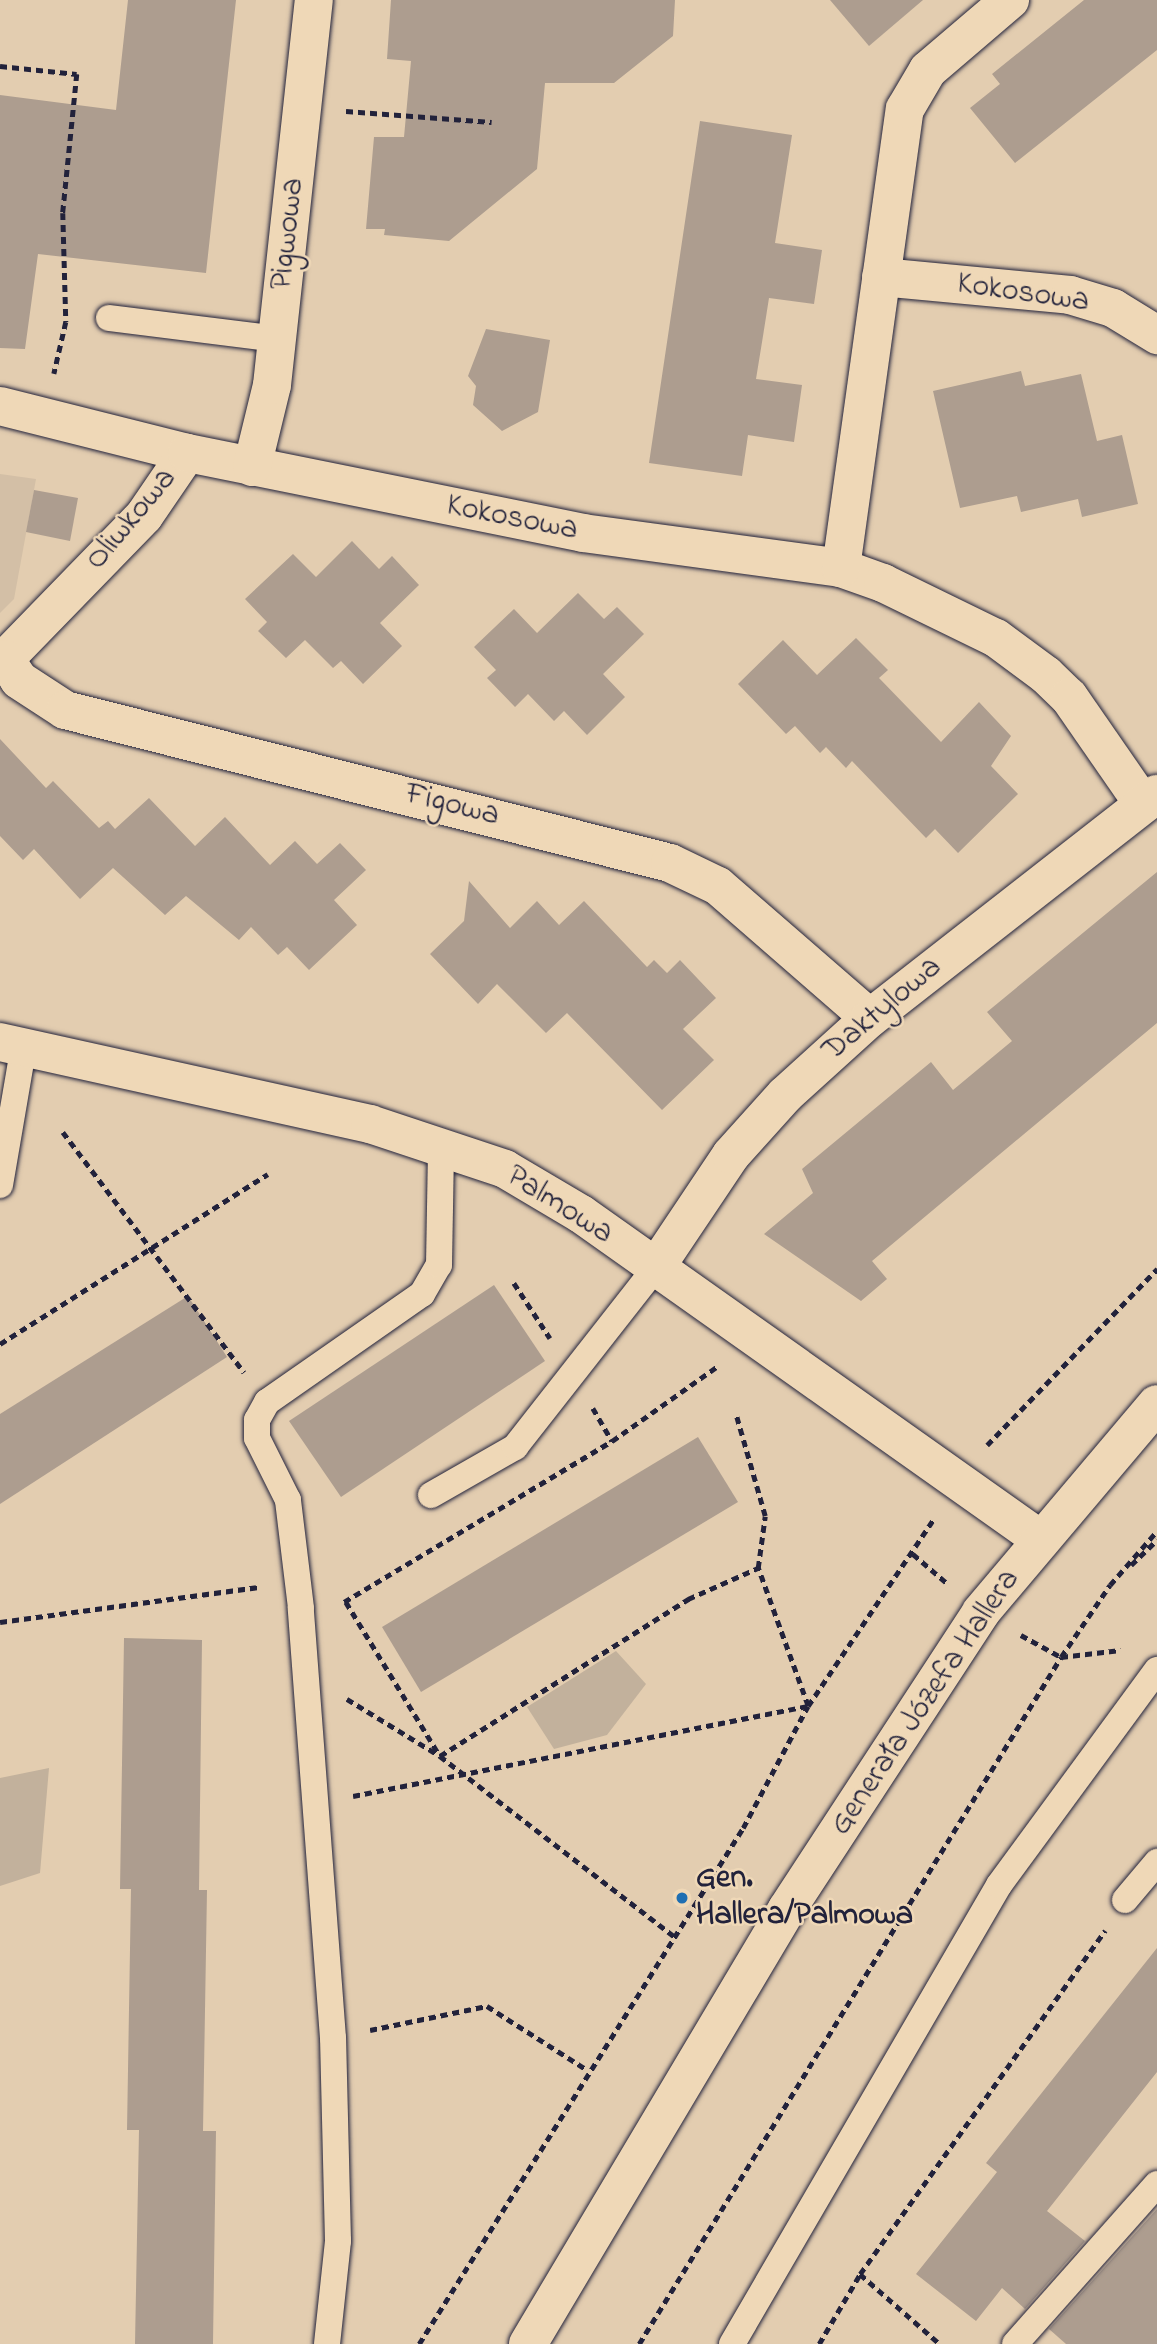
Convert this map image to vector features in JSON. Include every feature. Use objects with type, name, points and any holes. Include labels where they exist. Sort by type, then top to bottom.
[{"type":"street","name":"Pigwowa","points":[[253,467],[277,339],[314,0]]},
{"type":"street","points":[[841,568],[902,125],[913,88],[1010,0]]},
{"type":"street","name":"Kokosowa","points":[[881,277],[1083,298],[1157,335]]},
{"type":"street","name":"Oliwkowa","points":[[0,406],[187,453],[144,516],[2,662]]},
{"type":"street","name":"Kokosowa","points":[[187,453],[583,533],[841,568],[927,603],[1027,659],[1069,697],[1150,799]]},
{"type":"street","name":"Figowa","points":[[2,662],[19,680],[65,710],[670,863],[718,886],[870,1018]]},
{"type":"street","name":"Daktylowa","points":[[654,1270],[748,1135],[870,1018],[1150,799]]},
{"type":"street","name":"Palmowa","points":[[12,1046],[370,1124],[505,1170],[581,1214],[654,1270],[957,1478],[1040,1539]]},
{"type":"street","name":"Generała Józefa Hallera","points":[[527,2344],[787,1909],[981,1612],[1040,1539],[1157,1404]]},
{"type":"lane","points":[[109,318],[277,339]]},
{"type":"lane","points":[[0,1185],[12,1046]]},
{"type":"lane","points":[[327,2344],[338,2241],[333,2038],[298,1578],[288,1500],[257,1438],[267,1402],[422,1294],[439,1265],[441,1147]]},
{"type":"lane","points":[[431,1495],[515,1447],[654,1270]]},
{"type":"lane","points":[[732,2344],[999,1885],[1157,1670]]},
{"type":"lane","points":[[1125,1900],[1157,1862]]},
{"type":"lane","points":[[1015,2344],[1157,2183]]},
{"type":"path","points":[[0,66],[77,74],[64,213],[66,322],[52,381]]},
{"type":"path","points":[[303,107],[492,122]]},
{"type":"path","points":[[64,1132],[267,1402]]},
{"type":"path","points":[[0,1344],[268,1174]]},
{"type":"path","points":[[419,2344],[586,2069],[676,1938],[807,1706],[913,1554],[957,1478],[1157,1269]]},
{"type":"path","points":[[440,1756],[346,1602],[612,1441],[692,1384]]},
{"type":"path","points":[[736,1415],[765,1516],[758,1568],[807,1706]]},
{"type":"path","points":[[639,2344],[1110,1585],[1157,1531]]},
{"type":"path","points":[[1110,1585],[1157,1541]]},
{"type":"path","points":[[440,1756],[688,1599],[758,1568]]},
{"type":"path","points":[[0,1622],[219,1598],[298,1578]]},
{"type":"path","points":[[304,1672],[440,1756],[461,1776],[676,1938]]},
{"type":"path","points":[[374,1792],[807,1706]]},
{"type":"path","points":[[819,2344],[860,2274],[1111,1923]]},
{"type":"path","points":[[333,2038],[487,2006],[586,2069]]},
{"type":"path","points":[[860,2274],[940,2344]]},
{"type":"shaded area","points":[[0,474],[36,479],[14,599],[0,613]]},
{"type":"shaded area","points":[[616,1651],[646,1684],[607,1735],[554,1749],[527,1707]]},
{"type":"shaded area","points":[[49,1768],[40,1873],[0,1886],[0,1778]]},
{"type":"building","points":[[128,0],[236,0],[206,273],[38,254],[25,349],[0,348],[0,95],[116,110]]},
{"type":"building","points":[[391,0],[675,0],[673,36],[614,83],[545,83],[537,169],[449,241],[384,235],[385,229],[366,229],[374,137],[404,137],[411,61],[387,59]]},
{"type":"building","points":[[830,0],[923,0],[869,46]]},
{"type":"building","points":[[1084,0],[1157,0],[1157,50],[1015,163],[970,108],[1000,84],[992,74]]},
{"type":"building","points":[[700,121],[792,135],[775,243],[822,250],[814,304],[769,298],[756,379],[802,385],[794,442],[748,435],[742,476],[649,463]]},
{"type":"building","points":[[486,329],[550,340],[538,412],[502,431],[473,405],[476,386],[468,376]]},
{"type":"building","points":[[1021,371],[1025,386],[1081,374],[1097,441],[1122,435],[1138,504],[1082,517],[1078,499],[1021,512],[1017,496],[960,508],[933,391]]},
{"type":"building","points":[[34,490],[78,498],[70,541],[26,532]]},
{"type":"building","points":[[352,541],[379,569],[392,556],[419,585],[380,623],[402,646],[363,684],[341,661],[333,668],[305,640],[286,658],[258,631],[267,622],[245,599],[293,554],[316,577]]},
{"type":"building","points":[[578,593],[604,619],[617,607],[644,634],[603,674],[625,697],[587,735],[564,711],[554,721],[528,694],[515,707],[487,678],[496,670],[474,647],[514,609],[537,633]]},
{"type":"building","points":[[856,638],[888,670],[879,678],[941,742],[979,702],[1011,736],[991,766],[1018,794],[958,853],[935,829],[926,838],[852,761],[846,768],[826,747],[820,753],[795,726],[786,734],[738,684],[783,640],[817,675]]},
{"type":"building","points":[[0,739],[46,788],[53,781],[99,828],[108,821],[115,829],[149,798],[195,846],[225,817],[270,865],[295,841],[317,864],[340,843],[366,870],[334,900],[357,925],[309,970],[287,947],[278,955],[251,927],[239,940],[186,896],[165,915],[113,868],[80,899],[34,849],[23,860],[0,836]]},
{"type":"building","points":[[1157,872],[1157,1023],[872,1261],[887,1279],[861,1301],[764,1234],[813,1193],[802,1169],[931,1062],[953,1090],[1012,1041],[987,1012]]},
{"type":"building","points":[[469,881],[510,928],[537,901],[559,925],[584,901],[647,967],[654,960],[667,973],[680,960],[716,998],[683,1029],[714,1060],[662,1110],[567,1013],[546,1033],[497,984],[478,1004],[430,954],[464,921]]},
{"type":"building","points":[[494,1285],[545,1361],[341,1497],[289,1421]]},
{"type":"building","points":[[188,1296],[227,1357],[0,1504],[0,1414]]},
{"type":"building","points":[[698,1437],[738,1502],[421,1692],[382,1627]]},
{"type":"building","points":[[124,1638],[202,1640],[199,1890],[207,1890],[203,2131],[216,2131],[213,2344],[135,2344],[139,2130],[127,2130],[131,1889],[120,1889]]},
{"type":"building","points":[[1157,1948],[1157,2072],[1047,2211],[1085,2241],[1025,2309],[1002,2288],[976,2321],[916,2274],[997,2172],[986,2163]]},
{"type":"building","points":[[1157,2209],[1157,2344],[1066,2344],[1049,2329]]},
{"type":"place","name":"Gen. Hallera/Palmowa","points":[[682,1898]]}]
